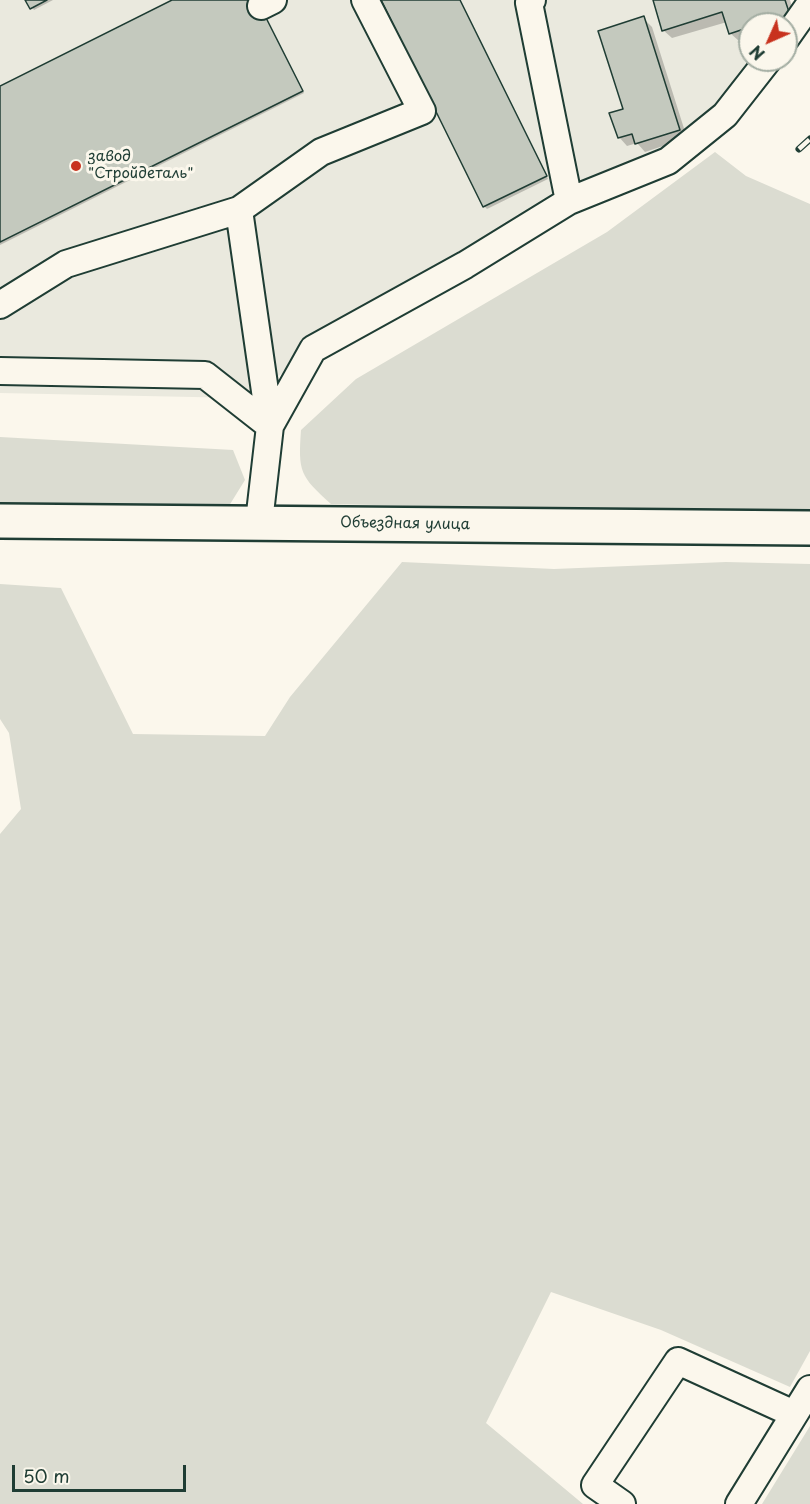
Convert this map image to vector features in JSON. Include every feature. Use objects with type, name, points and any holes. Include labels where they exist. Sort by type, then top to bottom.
[{"type":"main road","name":"Объездная улица","points":[[0,521],[810,528]]},
{"type":"lane","points":[[0,305],[66,264],[239,210],[321,152],[422,111],[365,0]]},
{"type":"lane","points":[[532,0],[530,3],[569,201]]},
{"type":"lane","points":[[798,21],[810,4]]},
{"type":"lane","points":[[270,426],[313,349],[465,264],[569,201],[668,161],[725,116],[759,72]]},
{"type":"lane","points":[[239,210],[270,426],[259,522]]},
{"type":"lane","points":[[0,371],[205,375],[270,426]]},
{"type":"lane","points":[[622,1504],[595,1485],[678,1361],[795,1414]]},
{"type":"lane","points":[[739,1504],[810,1389]]},
{"type":"shaded area","points":[[0,0],[788,0],[782,12],[738,12],[738,72],[753,72],[740,101],[241,398],[0,393]]},
{"type":"shaded area","points":[[715,152],[746,176],[810,204],[810,515],[331,504],[313,487],[303,472],[301,464],[301,430],[356,379],[607,232]]},
{"type":"shaded area","points":[[0,437],[233,450],[245,480],[219,522],[0,508]]},
{"type":"shaded area","points":[[402,562],[554,569],[726,562],[810,564],[810,1351],[790,1387],[661,1330],[551,1292],[486,1423],[583,1504],[0,1504],[0,834],[21,809],[9,733],[0,719],[0,584],[61,588],[133,734],[265,736],[290,697]]},
{"type":"shaded area","points":[[810,1426],[810,1504],[762,1504]]},
{"type":"building","points":[[25,0],[47,0],[30,9]]},
{"type":"building","name":"завод \"Стройдеталь\"","points":[[172,0],[257,0],[303,91],[0,242],[0,86]]},
{"type":"building","points":[[381,0],[460,0],[547,176],[483,207]]},
{"type":"building","points":[[653,0],[785,0],[789,12],[738,12],[738,31],[729,34],[722,12],[662,31]]},
{"type":"building","points":[[644,16],[680,130],[635,144],[632,134],[618,138],[609,113],[623,109],[598,31]]},
{"type":"railway","points":[[799,149],[810,139]]},
{"type":"place","name":"завод \"Стройдеталь\"","points":[[76,166]]}]
